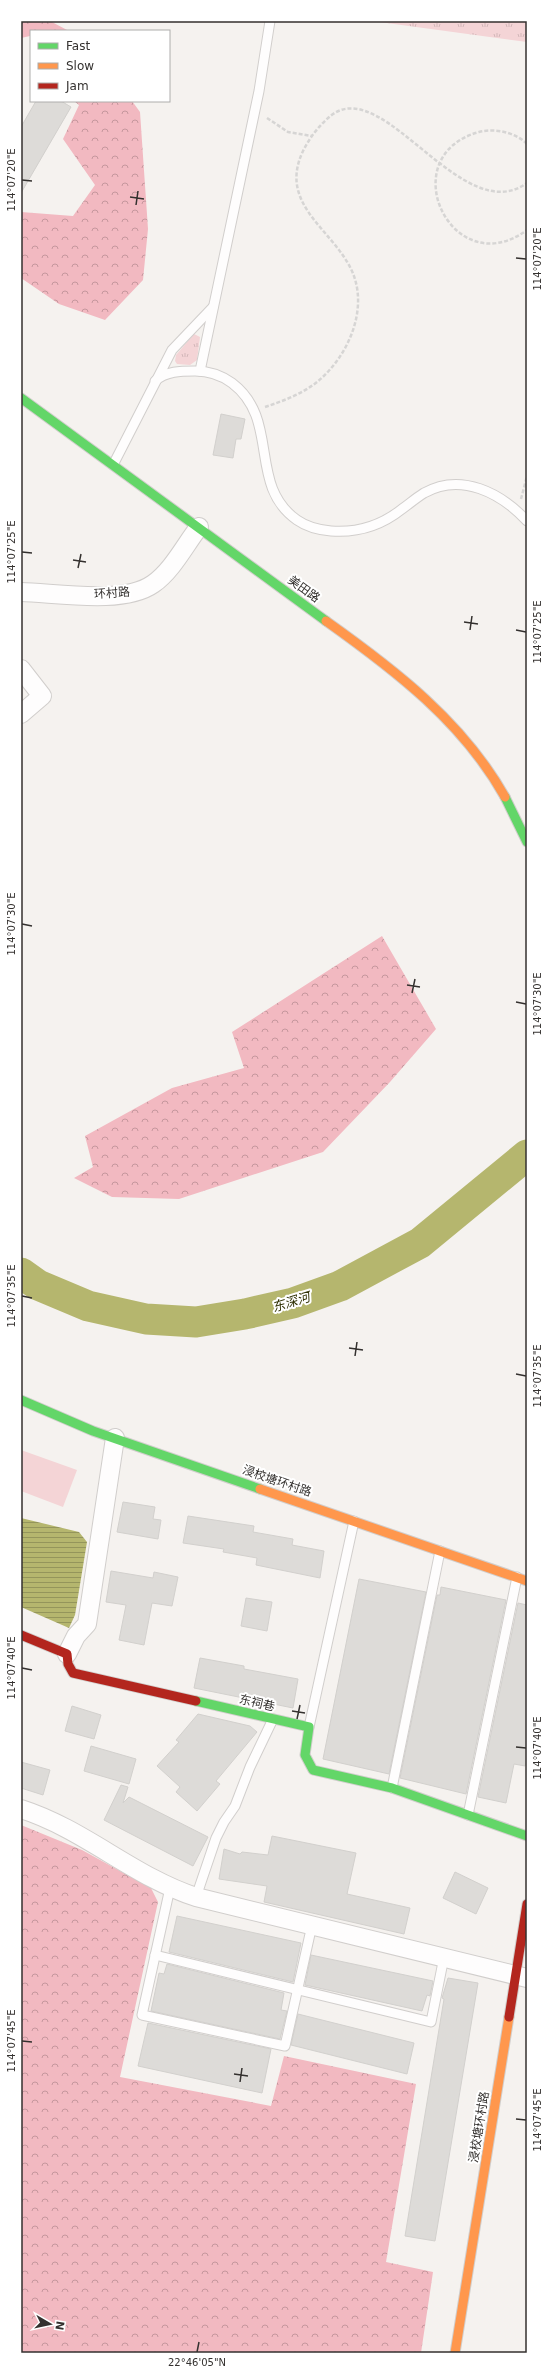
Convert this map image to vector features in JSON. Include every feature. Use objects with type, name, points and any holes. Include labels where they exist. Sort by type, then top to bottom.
[{"type":"street","name":"美田路","points":[[21,398],[386,664],[424,694],[458,729],[489,768],[514,812],[527,842]]},
{"type":"street","name":"环村路","points":[[21,592],[106,596],[139,590],[152,584],[163,575],[199,527]]},
{"type":"street","points":[[21,669],[42,696],[21,714]]},
{"type":"street","name":"浸校塘环村路","points":[[21,1400],[115,1438],[527,1581]]},
{"type":"street","points":[[21,1635],[67,1654],[76,1636],[88,1624],[115,1438]]},
{"type":"street","name":"东祠巷","points":[[67,1654],[68,1664],[73,1673],[309,1727]]},
{"type":"street","points":[[309,1727],[304,1755],[306,1764],[313,1770],[392,1788],[527,1836]]},
{"type":"street","points":[[21,1809],[76,1834],[170,1888],[196,1897],[521,1976]]},
{"type":"street","name":"浸校塘环村路","points":[[455,2353],[521,1976],[527,1904]]},
{"type":"lane","points":[[200,371],[255,110],[270,21]]},
{"type":"lane","points":[[113,465],[172,350],[214,306]]},
{"type":"lane","points":[[155,381],[172,373],[200,371],[215,374],[230,382],[242,392],[255,410],[262,433],[266,469],[272,491],[286,511],[306,526],[333,531],[361,529],[391,517],[424,493],[438,487],[453,485],[468,485],[485,490],[519,512],[527,521]]},
{"type":"lane","points":[[309,1727],[354,1521]]},
{"type":"lane","points":[[392,1788],[440,1551]]},
{"type":"lane","points":[[468,1815],[517,1577]]},
{"type":"lane","points":[[196,1897],[216,1838],[239,1799],[250,1766],[274,1719]]},
{"type":"lane","points":[[170,1888],[142,2015],[285,2046],[312,1925]]},
{"type":"lane","points":[[155,1955],[431,2022],[444,1957]]},
{"type":"path","points":[[255,110],[288,132],[312,136]]},
{"type":"path","points":[[255,410],[295,395],[324,375],[345,347],[357,313],[357,289],[351,269],[304,206],[296,186],[301,156],[312,136],[335,113],[347,110],[360,111],[390,124],[470,184],[491,191],[514,190],[527,183]]},
{"type":"path","points":[[527,144],[522,139],[505,132],[486,130],[467,135],[451,147],[440,163],[435,182],[436,201],[444,219],[458,233],[476,242],[493,244],[511,240],[527,230]]},
{"type":"path","points":[[519,512],[527,476]]},
{"type":"green space","points":[[21,21],[50,21],[67,30],[30,30],[30,36],[21,38]]},
{"type":"green space","points":[[372,21],[527,21],[527,42]]},
{"type":"green space","points":[[75,102],[133,102],[140,112],[148,229],[143,280],[105,320],[59,304],[21,278],[21,212],[73,216],[95,185],[63,139],[79,105]]},
{"type":"green space","points":[[194,334],[200,337],[197,360],[190,365],[177,364],[175,361],[176,355]]},
{"type":"green space","points":[[382,936],[436,1029],[390,1082],[323,1152],[179,1199],[112,1197],[74,1178],[93,1167],[85,1136],[172,1088],[244,1068],[232,1032]]},
{"type":"green space","points":[[21,1450],[77,1470],[63,1507],[21,1491]]},
{"type":"green space","points":[[21,1825],[82,1850],[151,1888],[158,1902],[120,2077],[271,2106],[284,2056],[416,2084],[386,2262],[433,2272],[421,2353],[21,2353]]},
{"type":"shaded area","points":[[21,1518],[79,1532],[87,1542],[75,1615],[69,1628],[21,1607]]},
{"type":"building","points":[[35,102],[63,102],[71,107],[21,193],[21,127]]},
{"type":"building","points":[[221,414],[245,419],[241,439],[236,439],[233,458],[213,455]]},
{"type":"building","points":[[123,1502],[155,1507],[153,1519],[161,1520],[158,1539],[117,1532]]},
{"type":"building","points":[[188,1516],[254,1526],[253,1532],[293,1539],[292,1545],[324,1551],[320,1578],[256,1565],[257,1558],[223,1552],[224,1549],[183,1543]]},
{"type":"building","points":[[111,1571],[153,1578],[154,1572],[178,1577],[172,1606],[152,1603],[144,1645],[119,1640],[126,1605],[106,1602]]},
{"type":"building","points":[[359,1579],[426,1592],[389,1774],[323,1759]]},
{"type":"building","points":[[441,1587],[506,1600],[466,1794],[400,1778],[437,1595],[440,1595]]},
{"type":"building","points":[[246,1598],[272,1602],[267,1631],[241,1626]]},
{"type":"building","points":[[518,1603],[527,1605],[527,1758],[525,1766],[514,1764],[506,1803],[478,1797]]},
{"type":"building","points":[[200,1658],[244,1666],[244,1669],[298,1679],[293,1708],[194,1688]]},
{"type":"building","points":[[72,1706],[101,1715],[94,1739],[65,1731]]},
{"type":"building","points":[[198,1714],[250,1726],[257,1732],[216,1781],[220,1784],[197,1811],[176,1792],[180,1787],[157,1766],[179,1742],[176,1740]]},
{"type":"building","points":[[91,1746],[136,1759],[129,1784],[84,1771]]},
{"type":"building","points":[[21,1762],[50,1770],[43,1795],[21,1788]]},
{"type":"building","points":[[121,1785],[128,1787],[123,1803],[129,1797],[208,1837],[193,1866],[104,1820]]},
{"type":"building","points":[[272,1836],[356,1853],[347,1894],[410,1908],[404,1934],[264,1902],[267,1886],[219,1879],[224,1849],[240,1854],[242,1852],[268,1855]]},
{"type":"building","points":[[455,1872],[488,1888],[476,1914],[443,1898]]},
{"type":"building","points":[[177,1916],[301,1943],[293,1982],[169,1952]]},
{"type":"building","points":[[311,1955],[433,1981],[430,1996],[427,1995],[422,2011],[305,1985]]},
{"type":"building","points":[[167,1964],[284,1993],[281,2010],[287,2011],[280,2039],[151,2011],[159,1973],[164,1974]]},
{"type":"building","points":[[448,1978],[478,1983],[435,2241],[405,2236],[444,1999],[442,1998]]},
{"type":"building","points":[[298,2014],[414,2043],[407,2074],[291,2045]]},
{"type":"building","points":[[148,2023],[271,2049],[262,2093],[138,2066]]},
{"type":"waterway","name":"东深河","points":[[21,1273],[38,1285],[88,1306],[146,1319],[196,1322],[245,1314],[293,1303],[340,1286],[420,1243],[527,1155]]},
{"type":"traffic: fast","points":[[21,398],[326,621]]},
{"type":"traffic: fast","points":[[505,797],[527,842]]},
{"type":"traffic: fast","points":[[21,1400],[93,1431],[260,1489]]},
{"type":"traffic: fast","points":[[196,1701],[309,1727],[305,1755],[313,1770],[392,1788],[527,1836]]},
{"type":"traffic: slow","points":[[326,621],[402,678],[426,699],[469,745],[488,770],[505,797]]},
{"type":"traffic: slow","points":[[260,1489],[527,1581]]},
{"type":"traffic: slow","points":[[455,2353],[509,2017]]},
{"type":"traffic: jam","points":[[21,1635],[67,1654],[68,1664],[73,1673],[196,1701]]},
{"type":"traffic: jam","points":[[509,2017],[527,1904]]}]
